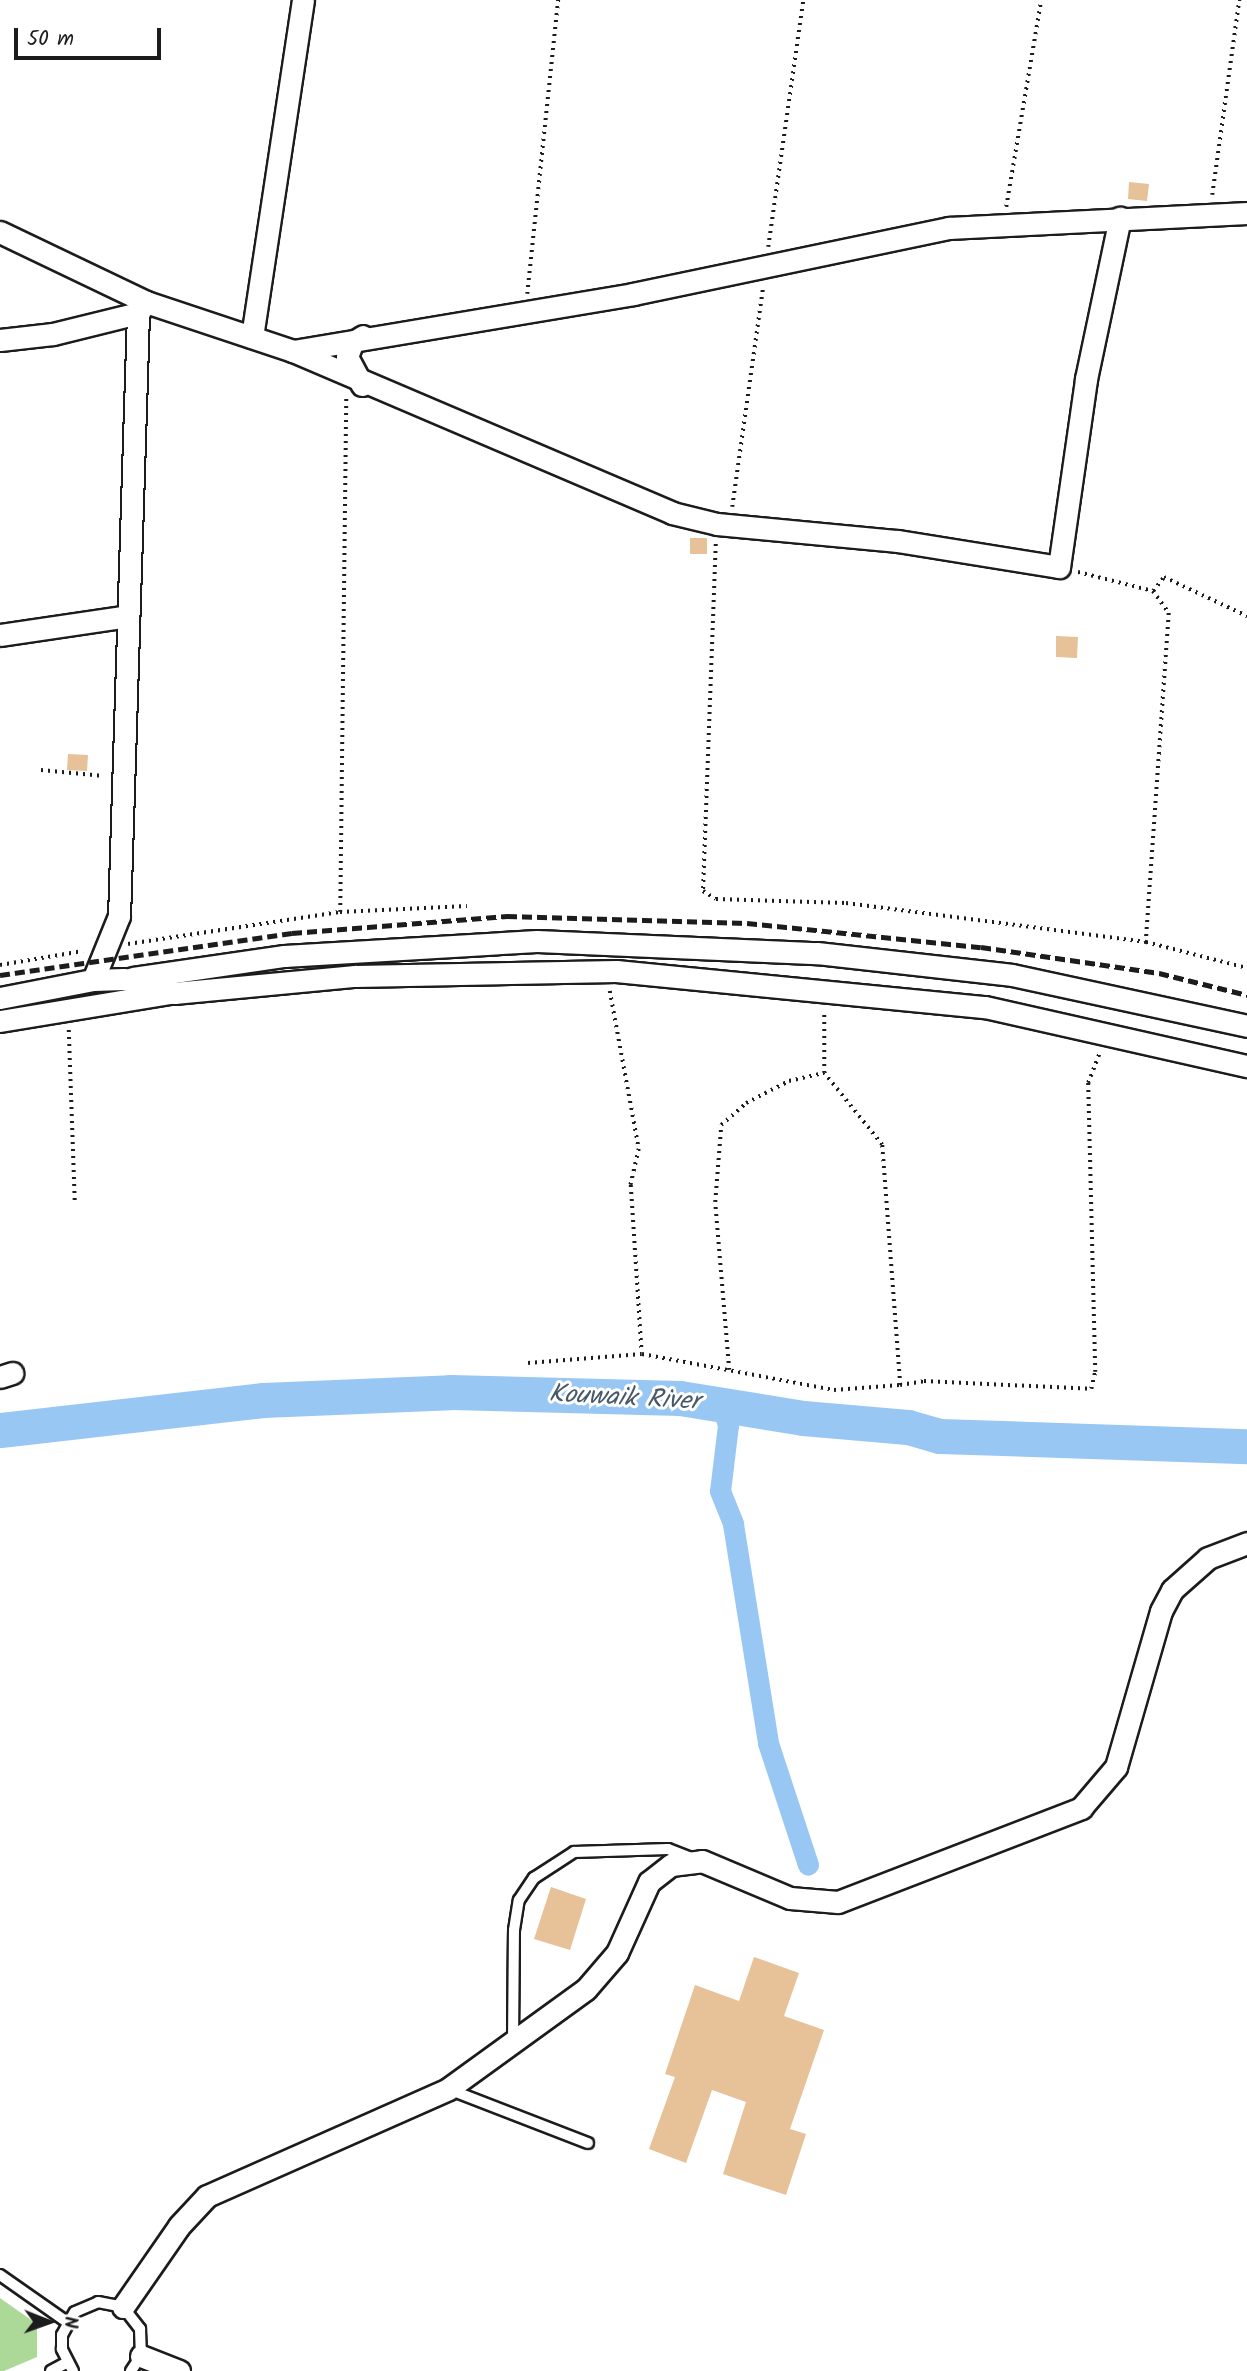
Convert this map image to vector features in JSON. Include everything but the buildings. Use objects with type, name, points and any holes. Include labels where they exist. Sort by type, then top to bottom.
[{"type":"street","points":[[251,337],[303,0]]},
{"type":"street","points":[[293,351],[363,336],[633,294],[949,228],[1003,222],[1247,214]]},
{"type":"street","points":[[0,232],[142,307],[293,351],[354,382],[672,513],[717,524],[898,541],[1059,567],[1086,379],[1120,218]]},
{"type":"street","points":[[0,340],[53,334],[142,307]]},
{"type":"street","points":[[93,980],[110,947],[120,916],[128,616],[142,307]]},
{"type":"street","points":[[354,382],[347,357],[352,343],[363,336]]},
{"type":"street","points":[[0,635],[128,616]]},
{"type":"street","points":[[0,998],[93,980],[124,979],[284,956],[550,942],[817,953],[1012,975],[1247,1026]]},
{"type":"street","points":[[0,1021],[174,993],[369,975],[606,971],[824,988],[985,1007],[1247,1066]]},
{"type":"street","points":[[124,979],[174,993]]},
{"type":"street","points":[[123,2308],[179,2226],[207,2196],[448,2089],[513,2043],[609,1966],[641,1895],[658,1872],[684,1861],[702,1861],[790,1898],[838,1902],[1081,1808],[1116,1767],[1161,1612],[1172,1590],[1208,1558],[1247,1543]]},
{"type":"street","points":[[136,2364],[179,2371]]},
{"type":"lane","points":[[513,2043],[514,1930],[519,1900],[544,1868],[574,1852],[614,1849],[668,1849],[702,1861]]},
{"type":"lane","points":[[448,2089],[588,2143]]},
{"type":"lane","points":[[0,2275],[67,2322]]},
{"type":"lane","points":[[51,2371],[70,2367],[62,2349],[67,2322],[86,2305],[123,2308],[140,2329],[136,2364]]},
{"type":"path","points":[[525,309],[558,0]]},
{"type":"path","points":[[1003,222],[1041,0]]},
{"type":"path","points":[[1209,215],[1239,0]]},
{"type":"path","points":[[340,912],[354,382]]},
{"type":"path","points":[[717,524],[702,891],[716,899],[846,903],[1146,943],[1247,968]]},
{"type":"path","points":[[1059,567],[1153,591],[1169,613],[1146,943]]},
{"type":"path","points":[[1153,591],[1164,577],[1247,616]]},
{"type":"path","points":[[41,770],[123,777]]},
{"type":"path","points":[[0,965],[340,912],[467,906]]},
{"type":"path","points":[[606,971],[639,1149],[631,1185],[642,1354]]},
{"type":"path","points":[[824,988],[824,1073],[882,1145],[900,1385]]},
{"type":"path","points":[[70,1010],[67,1091],[75,1202]]},
{"type":"path","points":[[528,1363],[642,1354],[834,1390],[924,1381],[1091,1388],[1095,1373],[1088,1083],[1107,1034]]},
{"type":"path","points":[[729,1370],[715,1202],[721,1125],[746,1103],[778,1087],[824,1073]]},
{"type":"green space","points":[[0,2298],[37,2324],[37,2357],[4,2371],[0,2371]]},
{"type":"waterway","name":"Kouwaik River","points":[[0,1430],[263,1400],[450,1392],[680,1398],[803,1418],[908,1427],[940,1436],[1247,1446]]},
{"type":"waterway","points":[[721,1402],[728,1425],[720,1491],[733,1524],[768,1743],[808,1865]]},
{"type":"railway","points":[[0,975],[292,933],[507,916],[747,923],[981,947],[1159,973],[1247,995]]}]
